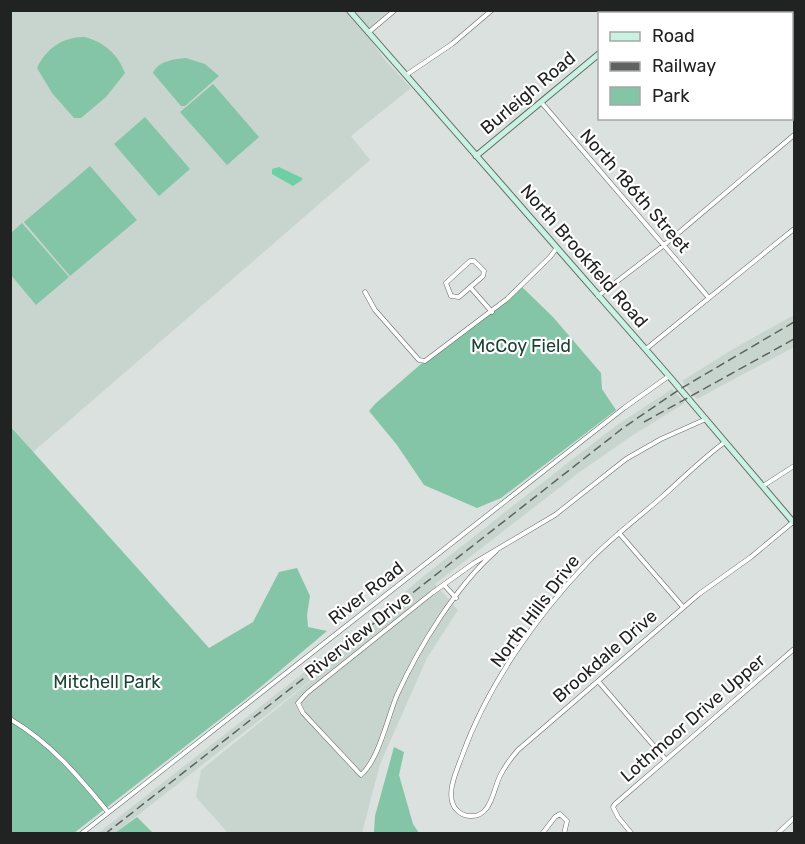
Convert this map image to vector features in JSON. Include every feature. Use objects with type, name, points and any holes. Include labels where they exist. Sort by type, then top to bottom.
[{"type":"street","name":"North Brookfield Road","points":[[349,10],[794,522]]},
{"type":"street","points":[[368,33],[395,10]]},
{"type":"street","points":[[406,75],[452,44],[492,10]]},
{"type":"street","name":"Burleigh Road","points":[[476,156],[598,55]]},
{"type":"street","name":"North 186th Street","points":[[541,102],[709,298]]},
{"type":"street","points":[[598,296],[663,246],[795,135]]},
{"type":"street","points":[[646,349],[795,228]]},
{"type":"street","points":[[364,292],[375,310],[422,362],[429,360],[458,335],[492,312],[556,249]]},
{"type":"street","points":[[474,261],[484,273],[470,287],[455,298],[449,293],[446,283],[465,264],[474,261]]},
{"type":"street","points":[[470,287],[492,312]]},
{"type":"street","name":"River Road","points":[[81,834],[624,408],[669,376]]},
{"type":"street","name":"Riverview Drive","points":[[496,551],[480,566],[420,651],[388,716],[374,759],[369,768],[361,774],[303,713],[298,704],[317,684],[444,585],[496,551],[555,515],[632,455],[706,420]]},
{"type":"street","name":"North Hills Drive","points":[[456,809],[451,796],[457,770],[472,730],[494,688],[531,633],[588,562],[725,442]]},
{"type":"street","points":[[763,486],[795,466]]},
{"type":"street","name":"Brookdale Drive","points":[[456,809],[466,816],[476,816],[484,812],[500,776],[512,757],[683,607],[794,522]]},
{"type":"street","points":[[619,533],[683,607]]},
{"type":"street","points":[[444,585],[456,598]]},
{"type":"street","name":"Lothmoor Drive Upper","points":[[632,834],[614,811],[613,807],[619,800],[795,649]]},
{"type":"street","points":[[598,681],[666,760]]},
{"type":"street","points":[[10,720],[33,734],[55,752],[108,812]]},
{"type":"street","points":[[542,834],[560,814],[567,821],[564,834]]},
{"type":"street","points":[[777,834],[795,818]]},
{"type":"shaded area","points":[[17,10],[389,11],[365,32],[385,60],[411,88],[351,136],[370,160],[33,452],[11,426],[10,13]]},
{"type":"shaded area","points":[[279,167],[302,180],[293,186],[272,174],[272,169]]},
{"type":"shaded area","points":[[794,315],[794,347],[697,399],[682,381],[733,349]]},
{"type":"shaded area","points":[[672,389],[685,403],[581,471],[435,584],[458,610],[427,658],[380,764],[362,833],[228,833],[196,797],[201,770],[348,651],[115,833],[97,834],[388,607],[420,579],[574,458],[620,423]]},
{"type":"green space","points":[[84,37],[109,49],[125,73],[106,97],[81,118],[74,118],[52,93],[37,68],[45,55],[56,45],[69,39]]},
{"type":"green space","points":[[186,58],[205,64],[219,76],[185,106],[181,106],[153,73],[162,63]]},
{"type":"green space","points":[[213,84],[259,137],[227,165],[180,112]]},
{"type":"green space","points":[[145,117],[190,169],[159,196],[114,144]]},
{"type":"green space","points":[[90,166],[137,220],[70,276],[24,222]]},
{"type":"green space","points":[[22,223],[69,277],[36,305],[11,275],[11,233]]},
{"type":"green space","name":"McCoy Field","points":[[522,287],[553,317],[601,373],[602,389],[616,410],[501,498],[477,508],[424,485],[397,445],[369,411],[421,364],[430,360]]},
{"type":"green space","name":"Mitchell Park","points":[[10,426],[209,648],[253,622],[279,572],[297,568],[310,596],[308,627],[327,631],[251,695],[74,833],[11,833]]},
{"type":"green space","points":[[394,747],[404,752],[399,775],[413,824],[419,833],[374,833],[375,816]]},
{"type":"green space","points":[[137,817],[153,833],[115,833]]},
{"type":"railway","points":[[105,834],[623,428],[680,389],[794,322]]},
{"type":"railway","points":[[644,422],[794,339]]}]
